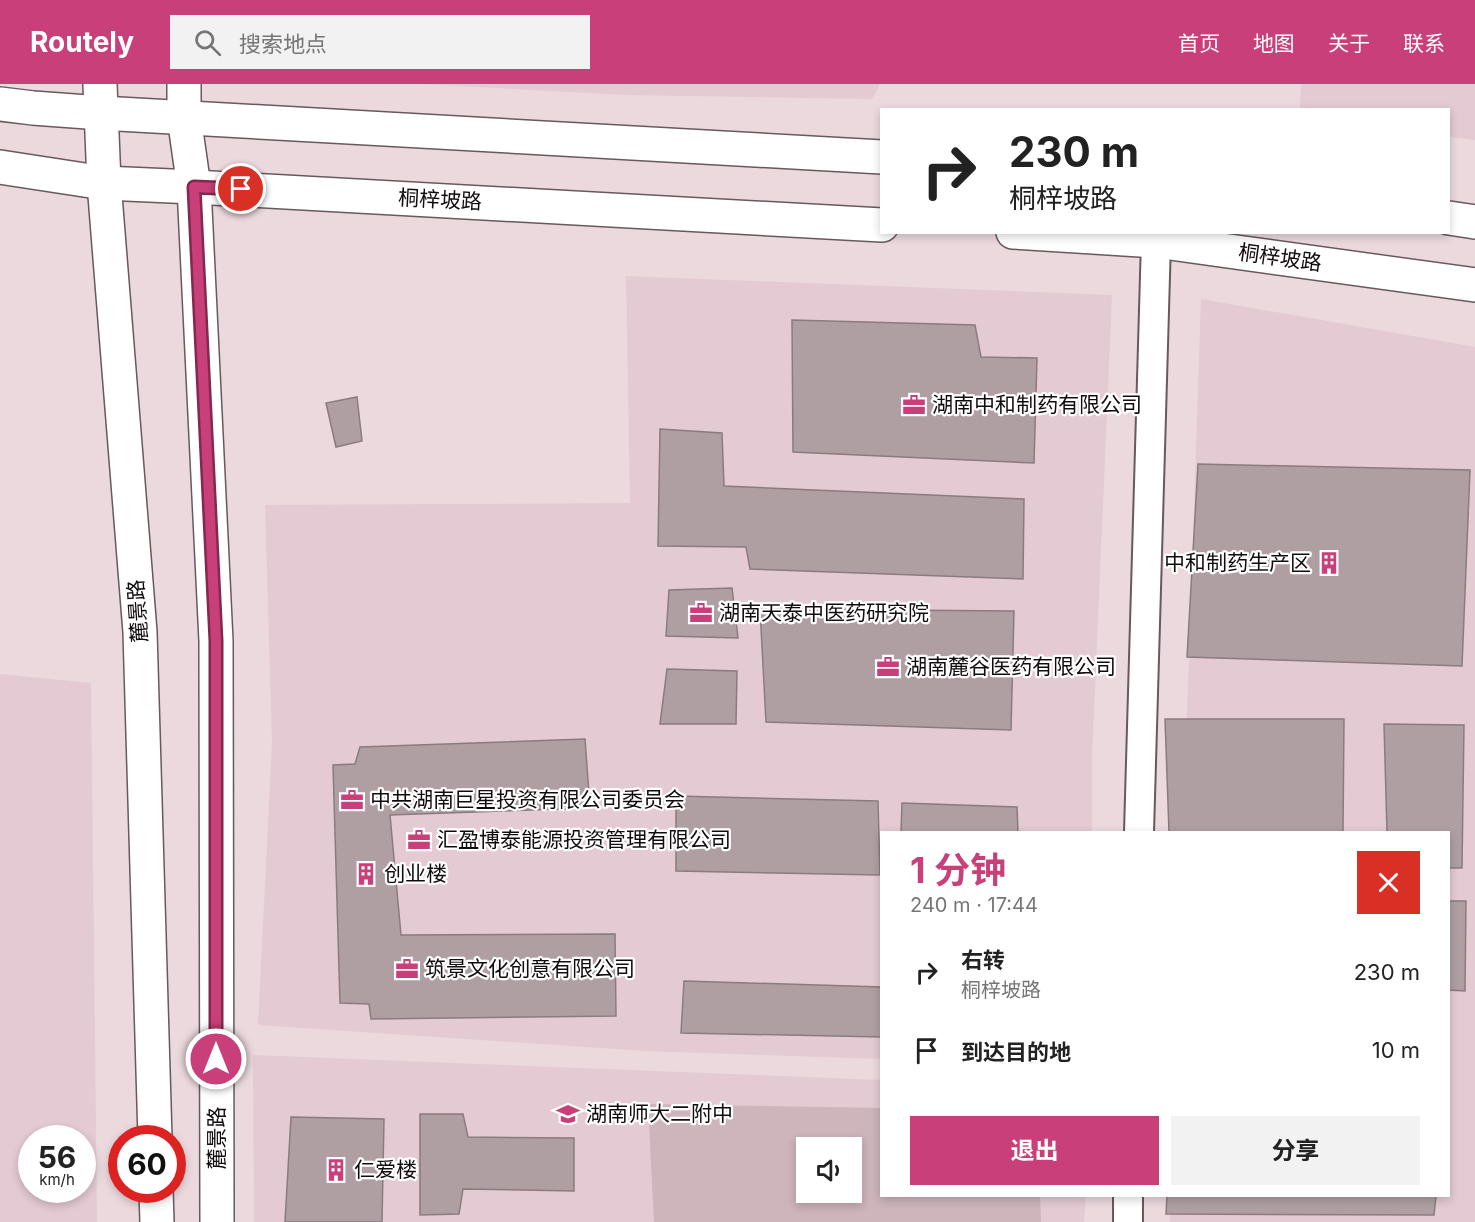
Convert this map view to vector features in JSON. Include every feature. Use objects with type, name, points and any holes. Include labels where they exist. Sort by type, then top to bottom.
[{"type":"main road","name":"麓景路","points":[[184,84],[184,117],[194,187],[216,641],[217,1222]]},
{"type":"main road","name":"麓景路","points":[[101,99],[104,183],[140,632],[154,1125]]},
{"type":"main road","points":[[0,104],[33,108],[101,99],[184,117],[880,157]]},
{"type":"main road","name":"桐梓坡路","points":[[0,167],[104,183],[880,225]]},
{"type":"main road","points":[[1450,218],[1475,222]]},
{"type":"main road","name":"桐梓坡路","points":[[1044,234],[1156,241],[1475,285]]},
{"type":"main road","points":[[156,1203],[157,1222]]},
{"type":"street","points":[[1139,831],[1156,241]]},
{"type":"street","points":[[1128,1197],[1128,1222]]},
{"type":"shaded area","points":[[422,84],[880,84],[872,99],[626,95]]},
{"type":"shaded area","points":[[1301,84],[1475,84],[1475,140],[1450,137],[1450,108],[1300,108]]},
{"type":"shaded area","points":[[626,276],[1112,295],[1092,758],[1092,831],[880,831],[880,1059],[646,1051],[258,1025],[272,742],[265,505],[630,503]]},
{"type":"shaded area","points":[[1201,299],[1475,347],[1475,1222],[1170,1222],[1171,1197],[1450,1197],[1450,831],[1183,831]]},
{"type":"shaded area","points":[[0,674],[91,683],[96,1125],[18,1125],[18,1203],[96,1203],[96,1132],[97,1222],[0,1222]]},
{"type":"shaded area","name":"湖南师大二附中","points":[[253,1055],[880,1080],[880,1197],[1086,1197],[1084,1222],[254,1222]]},
{"type":"shaded area","points":[[648,1104],[880,1108],[880,1197],[1040,1197],[1041,1222],[654,1222]]},
{"type":"building","name":"湖南中和制药有限公司","points":[[792,320],[975,325],[981,357],[1037,358],[1034,463],[793,452]]},
{"type":"building","points":[[357,397],[362,441],[336,447],[326,403]]},
{"type":"building","points":[[660,429],[722,433],[724,486],[1024,499],[1023,579],[750,569],[746,547],[658,546]]},
{"type":"building","name":"中和制药生产区","points":[[1198,464],[1470,470],[1462,666],[1187,657]]},
{"type":"building","name":"湖南天泰中医药研究院","points":[[732,588],[738,638],[666,636],[669,590]]},
{"type":"building","name":"湖南麓谷医药有限公司","points":[[760,609],[1014,611],[1011,730],[766,722]]},
{"type":"building","points":[[667,669],[737,671],[736,724],[660,724]]},
{"type":"building","points":[[1165,719],[1344,719],[1343,831],[1169,831]]},
{"type":"building","points":[[1384,724],[1464,725],[1462,868],[1450,868],[1450,831],[1387,831]]},
{"type":"building","name":"创业楼","points":[[585,739],[590,808],[390,815],[401,935],[615,934],[616,1016],[371,1019],[369,1004],[340,1003],[333,765],[355,764],[360,747]]},
{"type":"building","points":[[676,796],[878,801],[880,875],[676,871]]},
{"type":"building","points":[[902,803],[1017,807],[1018,831],[901,831]]},
{"type":"building","points":[[1450,901],[1466,901],[1465,991],[1450,990]]},
{"type":"building","points":[[684,981],[880,987],[880,1037],[681,1033]]},
{"type":"building","points":[[420,1114],[463,1114],[468,1137],[574,1138],[574,1191],[463,1189],[459,1214],[420,1215]]},
{"type":"building","name":"仁爱楼","points":[[291,1117],[384,1119],[382,1222],[285,1222]]},
{"type":"building","points":[[1167,1197],[1436,1197],[1434,1215],[1166,1214]]},
{"type":"place","name":"湖南中和制药有限公司","points":[[914,405]]},
{"type":"place","name":"中和制药生产区","points":[[1329,563]]},
{"type":"place","name":"湖南天泰中医药研究院","points":[[701,613]]},
{"type":"place","name":"湖南麓谷医药有限公司","points":[[888,667]]},
{"type":"place","name":"中共湖南巨星投资有限公司委员会","points":[[352,800]]},
{"type":"place","name":"汇盈博泰能源投资管理有限公司","points":[[419,840]]},
{"type":"place","name":"创业楼","points":[[366,874]]},
{"type":"place","name":"筑景文化创意有限公司","points":[[407,969]]},
{"type":"place","name":"湖南师大二附中","points":[[568,1114]]},
{"type":"place","name":"仁爱楼","points":[[336,1170]]},
{"type":"route","points":[[216,1059],[216,641],[194,187],[241,189]]}]
